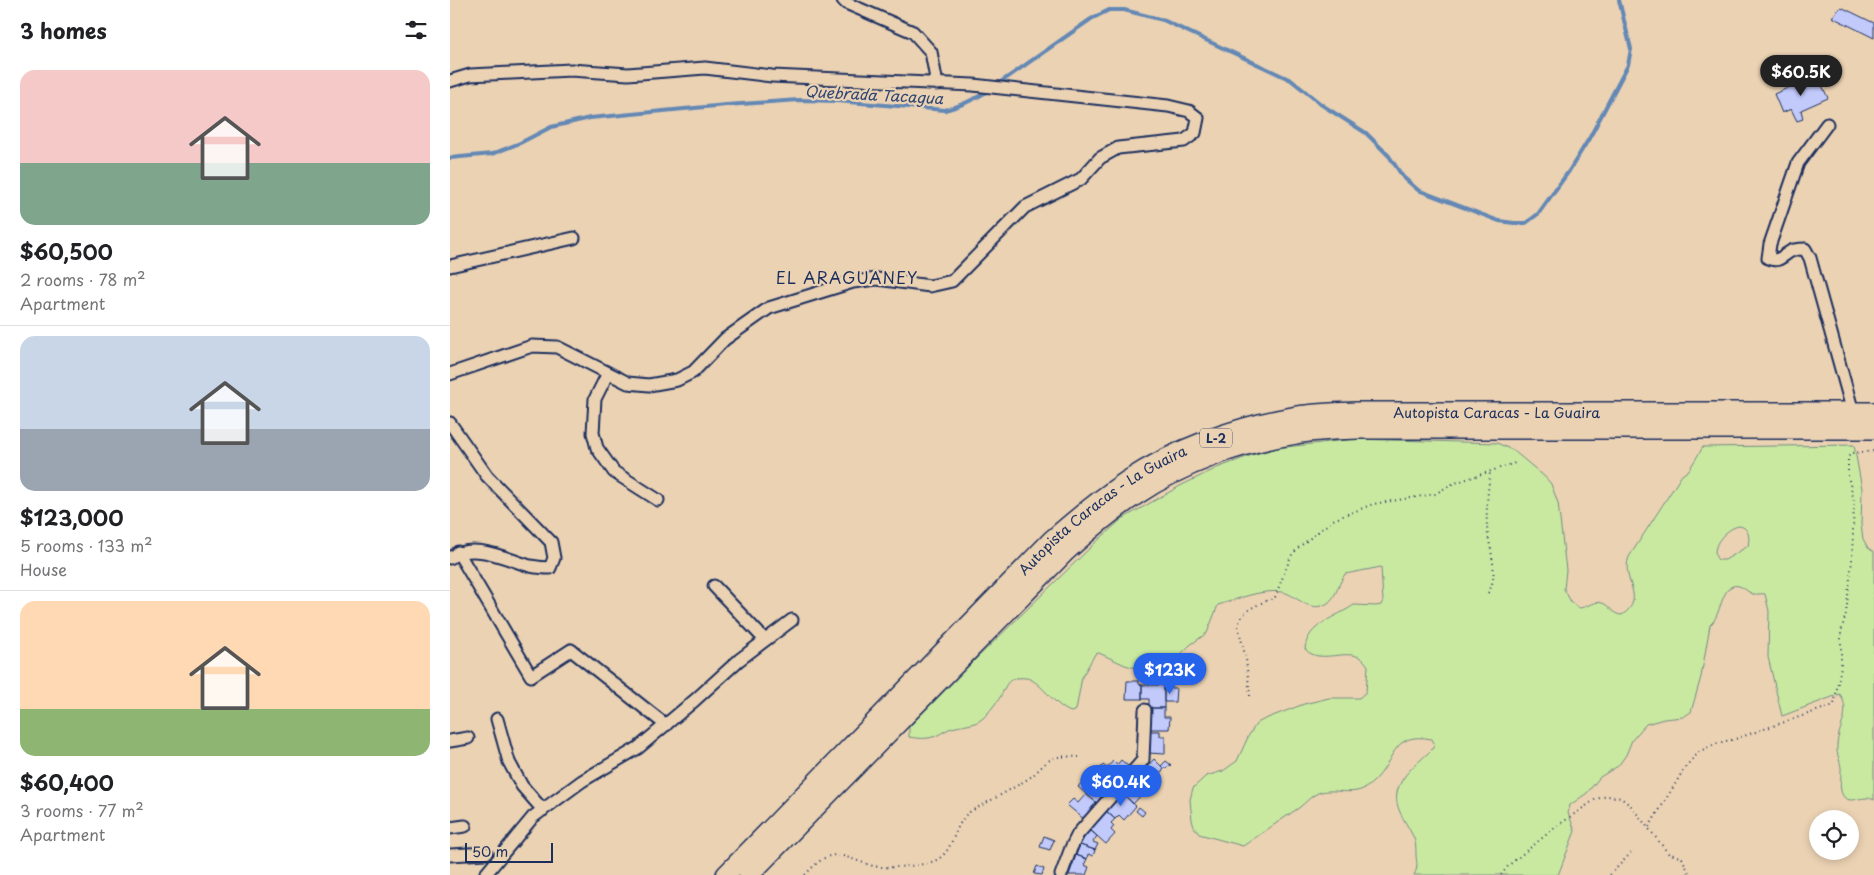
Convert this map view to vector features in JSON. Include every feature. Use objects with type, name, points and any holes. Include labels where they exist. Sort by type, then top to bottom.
[{"type":"highway","name":"Autopista Caracas - La Guaira","points":[[726,875],[752,846],[1052,540],[1127,481],[1203,442],[1260,424],[1293,417],[1356,412],[1874,412]]},
{"type":"highway","name":"Autopista Caracas - La Guaira","points":[[749,875],[1064,552],[1136,495],[1180,471],[1210,458],[1264,440],[1296,434],[1356,429],[1874,429]]},
{"type":"street","points":[[843,0],[912,32],[931,52],[937,84]]},
{"type":"street","points":[[450,81],[470,75],[570,70],[628,74],[705,68],[772,76],[973,86],[1168,106],[1189,111],[1198,118],[1195,133],[1184,141],[1118,148],[1100,158],[1081,179],[1025,207],[952,281],[930,286],[877,279],[853,282],[768,308],[725,339],[694,372],[677,380],[649,385],[628,383],[556,348],[532,346],[450,374]]},
{"type":"street","points":[[1827,124],[1798,164],[1770,244],[1768,258],[1774,261],[1783,258],[1793,250],[1805,249],[1810,258],[1853,412]]},
{"type":"street","points":[[450,266],[574,238]]},
{"type":"street","points":[[608,373],[595,399],[593,434],[597,448],[614,472],[658,500]]},
{"type":"street","points":[[450,423],[487,476],[552,542],[554,558],[550,568],[532,566],[487,552],[454,555],[531,676],[571,650],[666,725]]},
{"type":"street","points":[[714,586],[764,640]]},
{"type":"street","points":[[485,875],[533,817],[582,781],[638,748],[739,660],[792,620]]},
{"type":"street","points":[[1061,875],[1078,834],[1143,760],[1145,710]]},
{"type":"street","points":[[497,719],[508,762],[522,786],[543,810]]},
{"type":"street","points":[[450,741],[468,738]]},
{"type":"street","points":[[450,828],[465,826]]},
{"type":"street","points":[[450,855],[486,853]]},
{"type":"path","points":[[1649,827],[1681,774],[1700,751],[1718,743],[1736,739],[1834,705],[1841,666],[1842,632],[1852,561],[1854,501],[1848,476],[1848,456],[1852,453],[1874,451]]},
{"type":"path","points":[[1250,696],[1246,659],[1238,626],[1239,622],[1242,614],[1275,597],[1291,556],[1300,547],[1333,520],[1356,510],[1373,504],[1435,494],[1452,484],[1518,462]]},
{"type":"path","points":[[1488,593],[1493,585],[1494,568],[1487,507],[1490,472]]},
{"type":"path","points":[[806,875],[818,861],[834,856],[853,859],[875,867],[892,868],[934,861],[943,855],[951,845],[959,824],[967,814],[1010,791],[1052,759],[1067,756],[1079,757]]},
{"type":"path","points":[[1501,875],[1509,865],[1544,836],[1596,799],[1608,796],[1621,798],[1631,806],[1668,853],[1682,858],[1690,875]]},
{"type":"path","points":[[1610,875],[1631,853]]},
{"type":"green space","points":[[1355,439],[1497,443],[1514,451],[1551,484],[1558,503],[1566,570],[1564,589],[1571,602],[1578,608],[1599,602],[1622,615],[1633,602],[1627,565],[1629,557],[1682,475],[1689,470],[1703,447],[1854,445],[1862,489],[1861,525],[1863,539],[1868,548],[1874,552],[1874,800],[1867,798],[1848,800],[1841,792],[1841,769],[1837,746],[1845,708],[1840,694],[1782,716],[1768,657],[1769,611],[1765,594],[1753,594],[1739,586],[1733,586],[1725,594],[1714,621],[1710,625],[1701,677],[1691,712],[1683,717],[1664,719],[1646,724],[1632,740],[1626,755],[1618,766],[1600,777],[1587,793],[1570,805],[1568,813],[1575,831],[1558,875],[1414,875],[1417,866],[1415,841],[1398,808],[1397,794],[1402,780],[1433,748],[1434,743],[1432,739],[1408,739],[1395,750],[1380,774],[1366,787],[1353,792],[1325,791],[1318,793],[1243,846],[1199,834],[1194,827],[1190,800],[1193,788],[1206,776],[1223,771],[1237,761],[1257,723],[1304,704],[1329,698],[1359,698],[1366,692],[1368,666],[1362,659],[1355,655],[1320,656],[1312,654],[1305,649],[1311,633],[1324,622],[1354,605],[1381,605],[1383,601],[1381,567],[1345,574],[1330,601],[1321,606],[1310,606],[1287,593],[1274,591],[1250,595],[1218,605],[1207,633],[1190,645],[1179,656],[1152,669],[1139,669],[1099,653],[1095,654],[1082,677],[1076,710],[1071,712],[1059,705],[1036,683],[1026,678],[1019,678],[1010,680],[999,699],[979,721],[949,729],[937,736],[909,737],[909,727],[975,660],[1122,519],[1180,486],[1217,468],[1278,448]],"holes":[[[1739,526],[1748,533],[1748,546],[1725,560],[1718,560],[1715,550],[1720,539],[1729,530]]]},
{"type":"building","points":[[1841,7],[1874,23],[1874,38],[1832,17]]},
{"type":"building","points":[[1817,75],[1828,98],[1801,110],[1803,119],[1797,121],[1791,109],[1782,113],[1774,94]]},
{"type":"building","points":[[1127,681],[1139,681],[1139,684],[1142,685],[1142,699],[1126,699]]},
{"type":"building","points":[[1142,685],[1164,685],[1164,708],[1149,708],[1149,699],[1142,699]]},
{"type":"building","points":[[1164,688],[1176,688],[1175,702],[1164,702]]},
{"type":"building","points":[[1150,708],[1164,708],[1164,717],[1170,717],[1169,729],[1149,729]]},
{"type":"building","points":[[1149,731],[1160,731],[1160,736],[1165,736],[1165,754],[1148,753]]},
{"type":"building","points":[[1154,759],[1164,769],[1152,782],[1149,779],[1145,783],[1138,777]]},
{"type":"building","points":[[1121,760],[1129,767],[1112,786],[1097,773],[1103,765],[1107,768],[1113,761],[1117,765]]},
{"type":"building","points":[[1166,761],[1171,765],[1164,769],[1161,766]]},
{"type":"building","points":[[1091,776],[1097,780],[1100,776],[1112,786],[1098,804],[1078,787],[1086,777],[1089,780]]},
{"type":"building","points":[[1138,777],[1145,783],[1141,787],[1145,791],[1133,804],[1122,793]]},
{"type":"building","points":[[1122,793],[1136,806],[1124,820],[1119,815],[1115,819],[1106,811]]},
{"type":"building","points":[[1086,794],[1098,804],[1085,820],[1067,805],[1073,799],[1078,803]]},
{"type":"building","points":[[1139,807],[1145,812],[1142,816],[1136,811]]},
{"type":"building","points":[[1106,811],[1115,819],[1111,823],[1114,826],[1111,830],[1115,834],[1106,844],[1089,829]]},
{"type":"building","points":[[1089,829],[1097,836],[1093,842],[1098,844],[1095,850],[1080,845]]},
{"type":"building","points":[[1044,836],[1054,840],[1050,850],[1040,847]]},
{"type":"building","points":[[1080,845],[1095,850],[1093,856],[1088,854],[1087,859],[1076,855]]},
{"type":"building","points":[[1076,855],[1087,859],[1084,865],[1089,867],[1086,875],[1069,875]]},
{"type":"building","points":[[1037,866],[1044,869],[1042,875],[1034,874]]},
{"type":"waterway","name":"Quebrada Tacagua","points":[[998,84],[1091,19],[1109,10],[1124,10],[1163,20],[1291,80],[1322,105],[1366,133],[1389,156],[1403,177],[1418,190],[1499,221],[1526,223],[1538,214],[1569,171],[1590,137],[1628,65],[1631,49],[1619,0]]},
{"type":"waterway","name":"Quebrada Tacagua","points":[[450,158],[492,154],[520,143],[551,127],[590,118],[799,100],[837,101],[945,110],[968,102],[990,90]]},
{"type":"district","name":"EL ARAGUANEY","points":[[847,277]]}]
